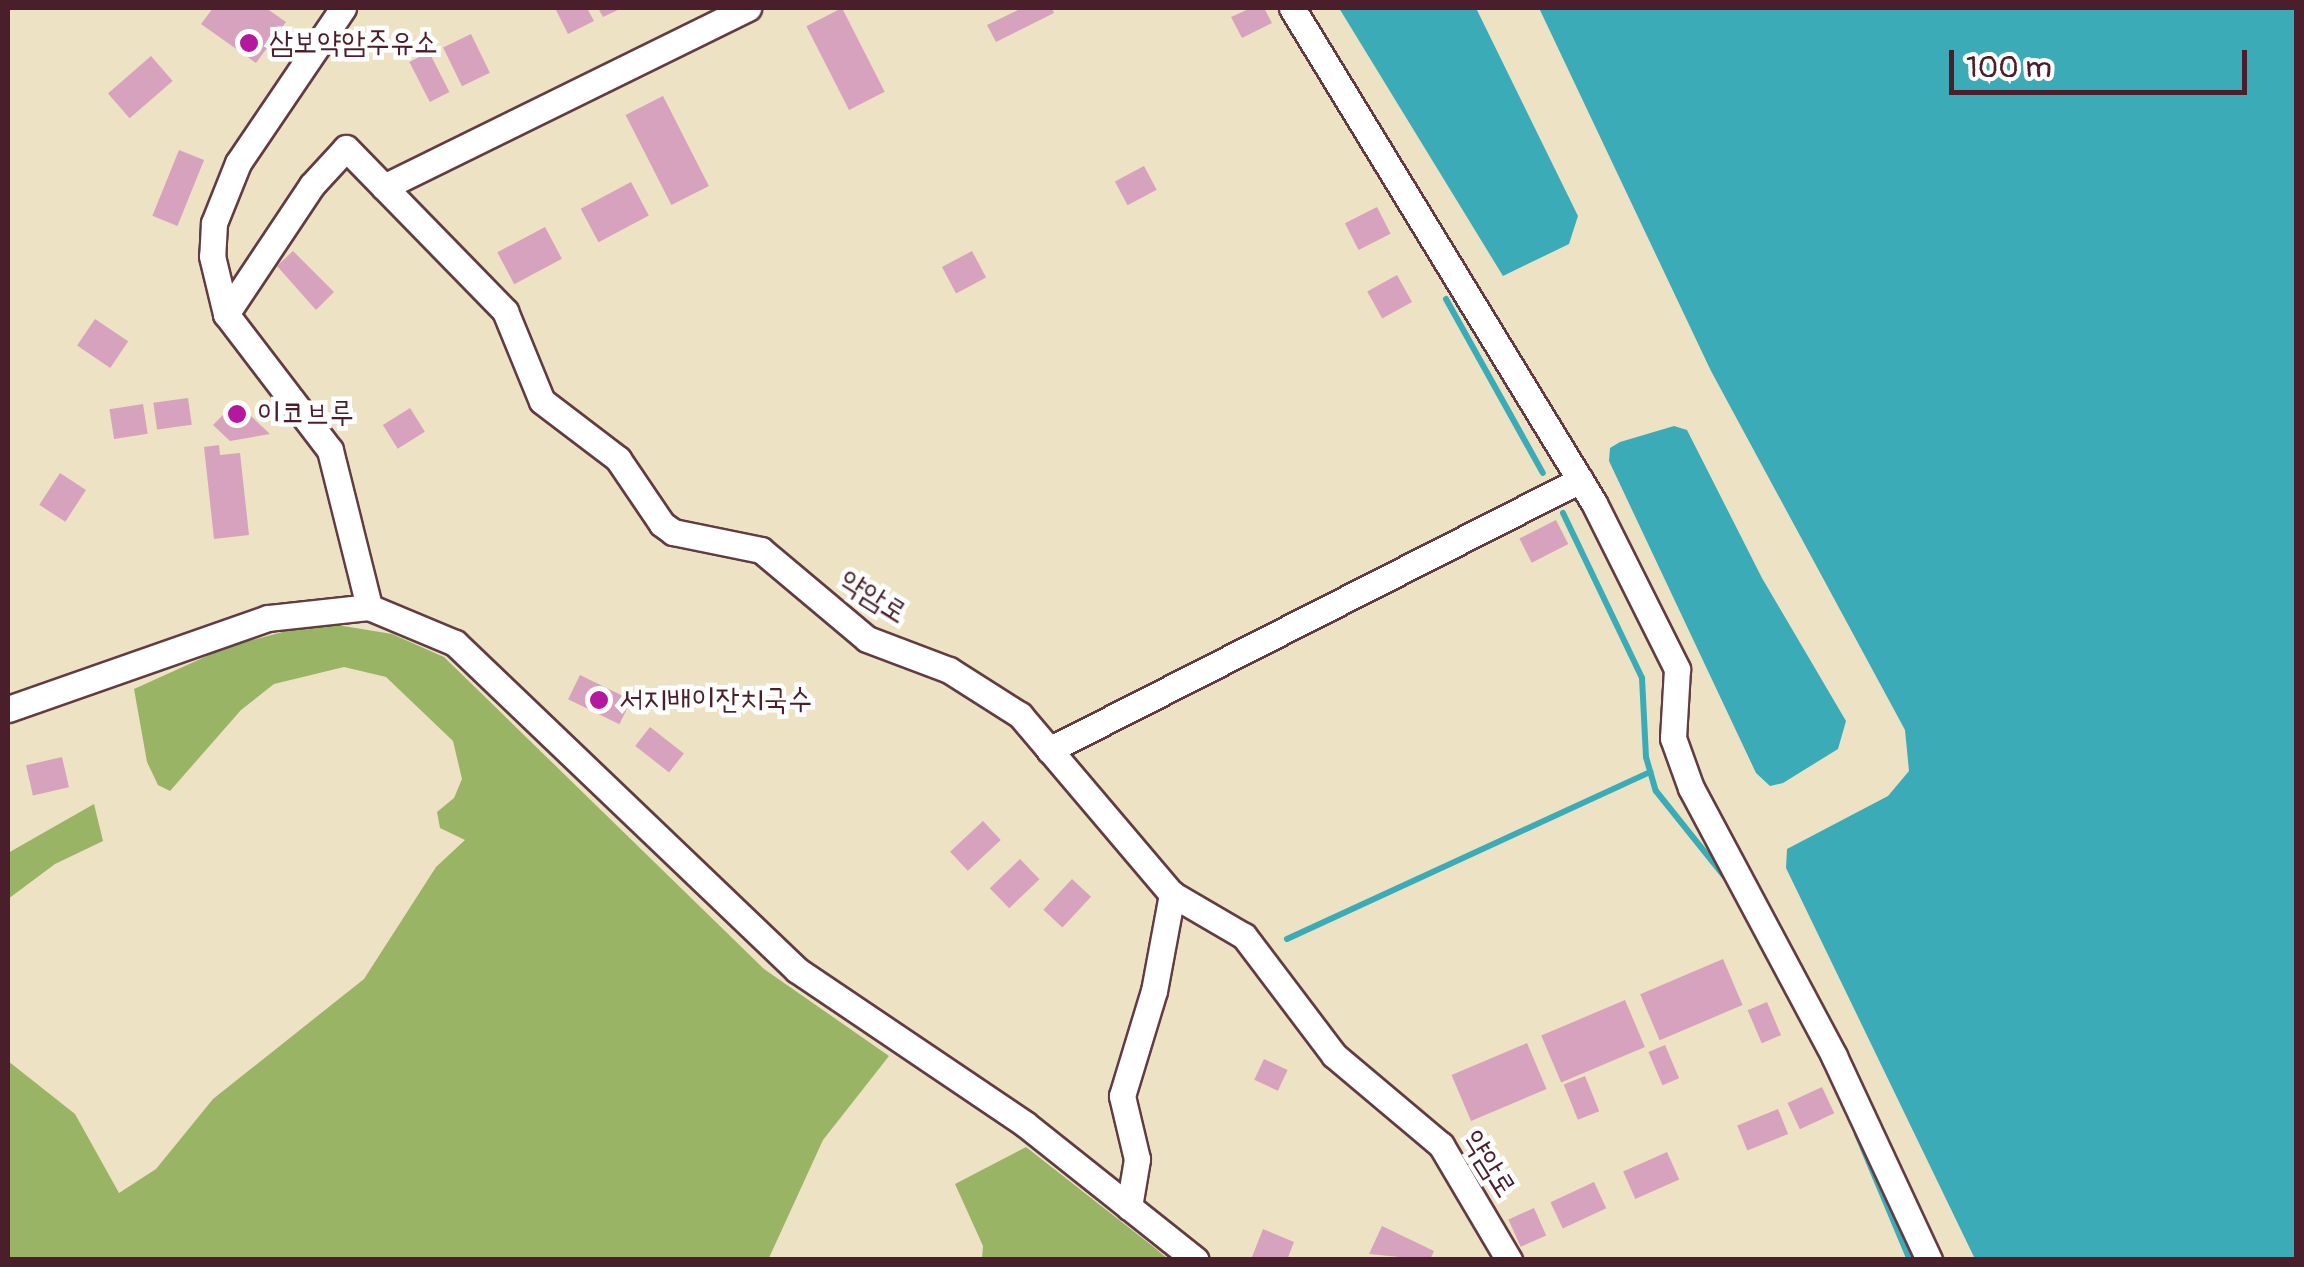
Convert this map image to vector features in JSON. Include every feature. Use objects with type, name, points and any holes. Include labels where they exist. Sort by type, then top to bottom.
[{"type":"street","points":[[343,8],[224,190],[212,256],[226,314],[330,450],[368,607]]},
{"type":"street","points":[[384,186],[748,8]]},
{"type":"street","points":[[1292,8],[1580,480],[1678,669],[1680,704],[1672,738],[1690,788],[1834,1056],[1929,1260]]},
{"type":"street","name":"약암로","points":[[226,314],[312,185],[346,148],[505,312],[542,401],[618,459],[662,524],[674,532],[761,550],[867,639],[998,697],[1050,750],[1172,894],[1244,936],[1334,1055],[1441,1144],[1509,1260]]},
{"type":"street","points":[[1050,750],[1580,480]]},
{"type":"street","points":[[8,709],[268,618],[368,607],[456,643],[797,970],[1025,1124],[1196,1260]]},
{"type":"street","points":[[1128,1207],[1136,1160],[1122,1096],[1154,991],[1172,894]]},
{"type":"green space","points":[[319,622],[392,634],[444,657],[764,969],[889,1056],[823,1140],[768,1260],[8,1259],[8,1061],[75,1114],[119,1193],[156,1169],[213,1099],[364,979],[436,867],[465,840],[440,828],[437,812],[454,798],[462,779],[453,741],[386,677],[344,667],[274,684],[241,710],[170,791],[158,785],[147,762],[134,689],[227,647]]},
{"type":"green space","points":[[94,804],[103,841],[55,864],[8,899],[8,853]]},
{"type":"green space","points":[[1026,1147],[1168,1259],[982,1259],[983,1246],[955,1184]]},
{"type":"water","points":[[1339,8],[1476,8],[1578,216],[1569,244],[1503,276]]},
{"type":"water","points":[[1539,8],[2296,8],[2296,1259],[1975,1259],[1786,868],[1787,849],[1888,796],[1909,771],[1905,730],[1711,371]]},
{"type":"water","points":[[1674,426],[1687,430],[1762,578],[1846,721],[1838,749],[1783,783],[1770,786],[1756,773],[1609,461],[1610,448],[1620,442]]},
{"type":"building","name":"삼보약암주유소","points":[[213,8],[266,8],[286,22],[256,63],[201,24]]},
{"type":"building","points":[[555,8],[587,8],[594,21],[568,34]]},
{"type":"building","points":[[598,8],[622,8],[603,17]]},
{"type":"building","points":[[842,8],[885,92],[849,110],[806,26]]},
{"type":"building","points":[[1022,8],[1052,8],[1054,13],[996,42],[987,25]]},
{"type":"building","points":[[1251,8],[1264,8],[1272,23],[1242,38],[1231,17]]},
{"type":"building","points":[[471,34],[490,73],[462,86],[443,48]]},
{"type":"building","points":[[429,52],[449,92],[430,102],[409,62]]},
{"type":"building","points":[[151,56],[173,81],[130,118],[108,93]]},
{"type":"building","points":[[663,96],[709,186],[671,205],[626,115]]},
{"type":"building","points":[[179,150],[204,160],[177,226],[152,216]]},
{"type":"building","points":[[1144,166],[1157,190],[1128,205],[1115,181]]},
{"type":"building","points":[[631,182],[649,216],[599,242],[581,209]]},
{"type":"building","points":[[1377,207],[1391,234],[1359,250],[1345,223]]},
{"type":"building","points":[[545,227],[562,259],[514,284],[497,252]]},
{"type":"building","points":[[293,251],[334,292],[316,310],[277,266]]},
{"type":"building","points":[[972,251],[986,277],[956,293],[942,267]]},
{"type":"building","points":[[1397,275],[1412,302],[1382,319],[1367,291]]},
{"type":"building","points":[[95,319],[128,341],[110,368],[77,346]]},
{"type":"building","points":[[188,398],[192,425],[157,430],[153,403]]},
{"type":"building","name":"이코브루","points":[[236,402],[270,434],[230,441],[213,425]]},
{"type":"building","points":[[143,404],[148,434],[114,439],[109,409]]},
{"type":"building","points":[[410,408],[425,432],[398,449],[383,425]]},
{"type":"building","points":[[219,445],[220,455],[240,453],[249,535],[214,539],[204,447]]},
{"type":"building","points":[[60,473],[86,490],[65,522],[39,505]]},
{"type":"building","points":[[1556,520],[1568,544],[1532,563],[1519,539]]},
{"type":"building","name":"서지배이잔치국수","points":[[580,675],[631,700],[619,724],[568,699]]},
{"type":"building","points":[[650,727],[684,753],[669,772],[635,746]]},
{"type":"building","points":[[62,757],[69,787],[33,796],[26,765]]},
{"type":"building","points":[[983,821],[1001,840],[968,871],[950,852]]},
{"type":"building","points":[[1020,859],[1039,879],[1009,908],[990,888]]},
{"type":"building","points":[[1072,879],[1091,897],[1062,927],[1043,910]]},
{"type":"building","points":[[1723,959],[1743,1005],[1660,1040],[1640,994]]},
{"type":"building","points":[[1625,1000],[1645,1047],[1561,1083],[1541,1036]]},
{"type":"building","points":[[1767,1002],[1781,1035],[1762,1043],[1748,1010]]},
{"type":"building","points":[[1527,1043],[1547,1089],[1471,1121],[1452,1075]]},
{"type":"building","points":[[1665,1045],[1679,1078],[1662,1085],[1648,1052]]},
{"type":"building","points":[[1264,1059],[1288,1070],[1278,1091],[1254,1080]]},
{"type":"building","points":[[1585,1076],[1599,1111],[1578,1120],[1564,1085]]},
{"type":"building","points":[[1822,1087],[1834,1113],[1800,1129],[1788,1103]]},
{"type":"building","points":[[1778,1109],[1788,1134],[1747,1151],[1737,1125]]},
{"type":"building","points":[[1667,1152],[1679,1179],[1635,1199],[1623,1172]]},
{"type":"building","points":[[1594,1182],[1606,1208],[1563,1229],[1550,1202]]},
{"type":"building","points":[[1534,1208],[1546,1235],[1521,1247],[1508,1219]]},
{"type":"building","points":[[1382,1226],[1434,1251],[1430,1260],[1369,1254]]},
{"type":"building","points":[[1263,1229],[1294,1242],[1287,1260],[1252,1257]]},
{"type":"waterway","points":[[1446,299],[1543,473]]},
{"type":"waterway","points":[[1563,513],[1642,678],[1646,757],[1656,791],[1725,877]]},
{"type":"waterway","points":[[1287,939],[1650,772]]},
{"type":"waterway","points":[[1857,1134],[1910,1260]]},
{"type":"place","name":"삼보약암주유소","points":[[249,43]]},
{"type":"place","name":"이코브루","points":[[237,414]]},
{"type":"place","name":"서지배이잔치국수","points":[[599,700]]}]
